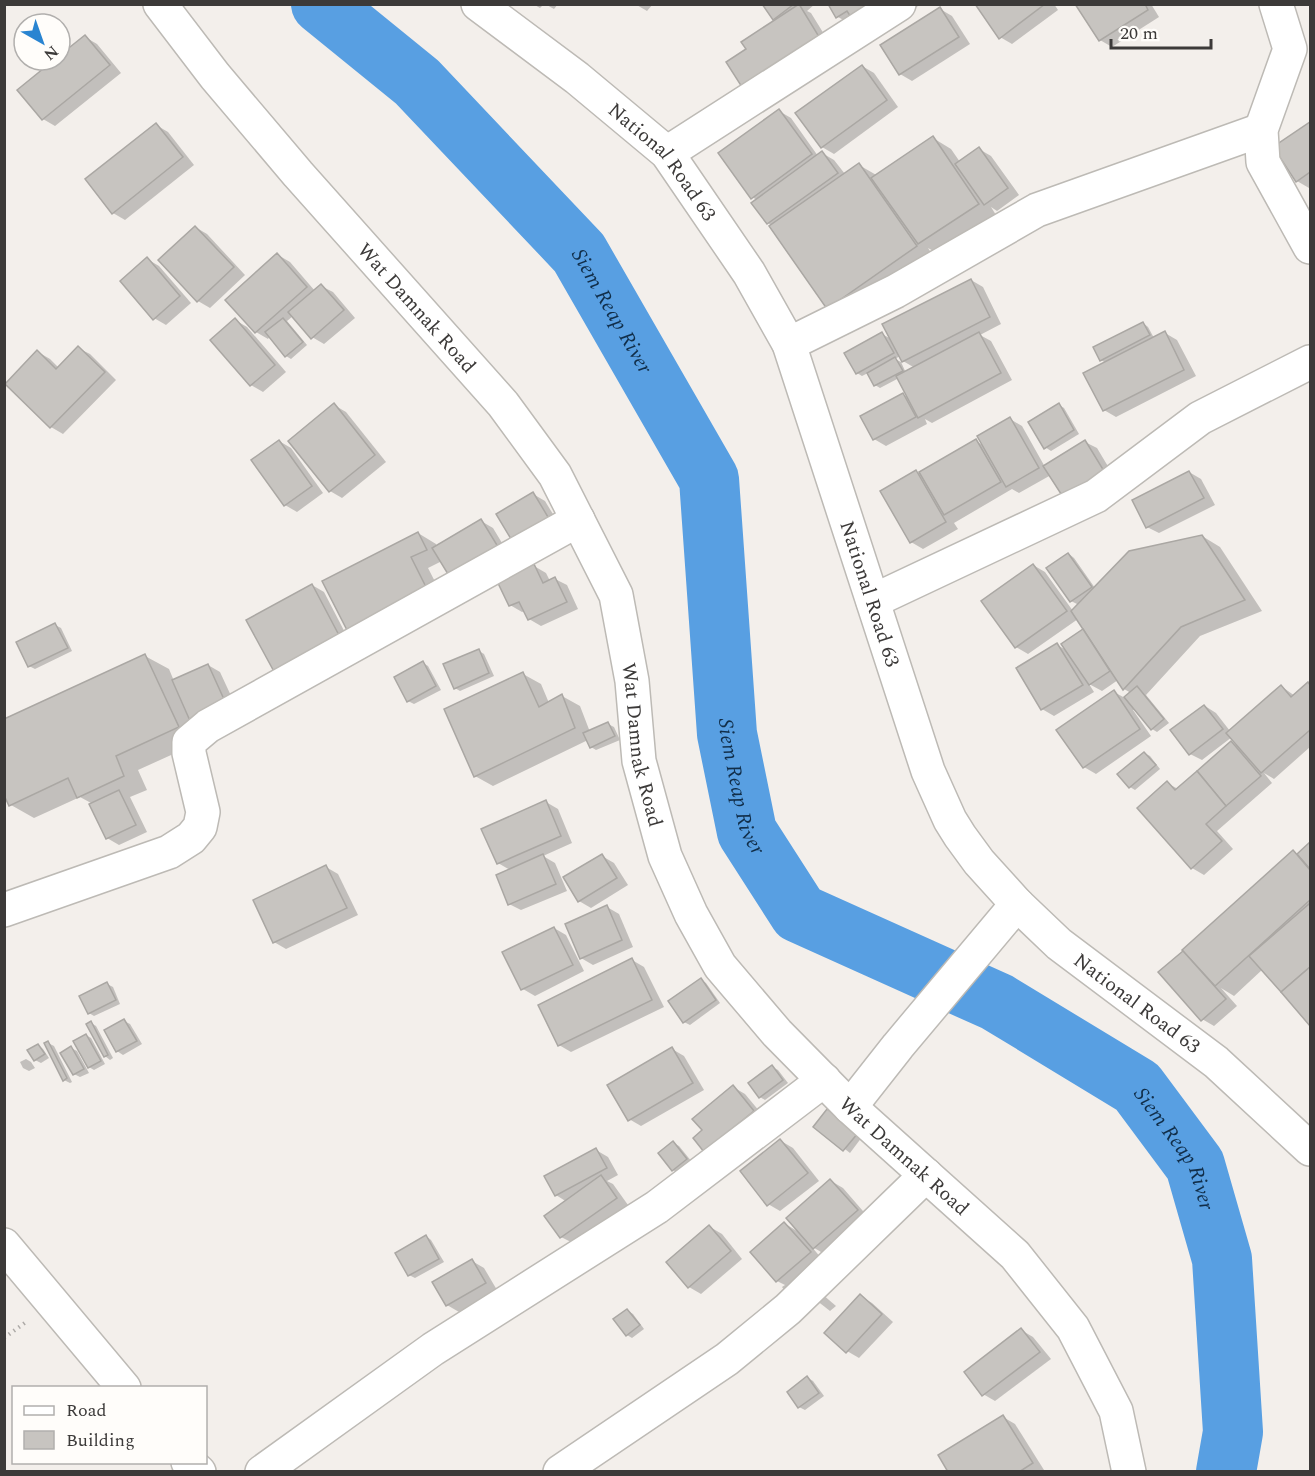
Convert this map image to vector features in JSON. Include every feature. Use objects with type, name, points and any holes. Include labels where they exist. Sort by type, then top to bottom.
[{"type":"street","name":"Wat Damnak Road","points":[[160,4],[215,76],[298,174],[503,404],[555,475],[616,595],[632,681],[639,761],[665,856],[691,914],[720,966],[777,1033],[850,1107],[1015,1255],[1073,1328],[1116,1411],[1129,1472]]},
{"type":"street","name":"National Road 63","points":[[478,4],[577,78],[667,153],[749,273],[789,344],[938,797],[950,820],[979,862],[1017,904],[1059,944],[1216,1062],[1311,1149]]},
{"type":"street","points":[[667,153],[899,4]]},
{"type":"street","points":[[1276,4],[1290,49],[1261,130],[1263,162],[1311,247]]},
{"type":"street","points":[[789,344],[896,291],[1037,210],[1261,130]]},
{"type":"street","points":[[873,601],[1096,496],[1200,418],[1311,362]]},
{"type":"street","points":[[4,910],[169,852],[191,838],[200,827],[203,812],[189,753],[189,742],[195,735],[578,520]]},
{"type":"street","points":[[850,1107],[1017,904]]},
{"type":"street","points":[[262,1472],[433,1349],[657,1207],[824,1080]]},
{"type":"street","points":[[560,1472],[727,1359],[788,1309],[926,1175]]},
{"type":"street","points":[[4,1245],[122,1386]]},
{"type":"building","points":[[762,4],[794,4],[773,20]]},
{"type":"building","points":[[799,4],[821,40],[747,95],[726,62],[746,49],[741,42]]},
{"type":"building","points":[[828,4],[888,4],[856,25],[847,11],[836,18]]},
{"type":"building","points":[[975,4],[1045,4],[999,39]]},
{"type":"building","points":[[1075,4],[1145,4],[1148,10],[1099,41]]},
{"type":"building","points":[[940,7],[959,37],[899,75],[880,45]]},
{"type":"building","points":[[85,35],[110,65],[42,120],[17,90],[39,72],[72,72],[72,45]]},
{"type":"building","points":[[862,65],[887,100],[821,148],[795,113]]},
{"type":"building","points":[[779,109],[812,154],[751,199],[718,153]]},
{"type":"building","points":[[1310,122],[1310,172],[1296,182],[1273,147]]},
{"type":"building","points":[[156,123],[183,157],[112,214],[85,179]]},
{"type":"building","points":[[933,136],[979,204],[918,244],[871,178]]},
{"type":"building","points":[[979,147],[1008,188],[984,205],[955,164]]},
{"type":"building","points":[[822,151],[838,173],[767,224],[751,203]]},
{"type":"building","points":[[859,163],[917,246],[827,309],[769,226]]},
{"type":"building","points":[[195,226],[234,267],[197,302],[158,260]]},
{"type":"building","points":[[277,253],[307,287],[255,333],[225,300]]},
{"type":"building","points":[[147,257],[180,296],[153,320],[120,281]]},
{"type":"building","points":[[971,279],[990,317],[902,362],[882,324]]},
{"type":"building","points":[[321,284],[344,310],[311,339],[288,312]]},
{"type":"building","points":[[235,318],[275,365],[250,386],[210,340]]},
{"type":"building","points":[[283,318],[303,342],[285,357],[265,332]]},
{"type":"building","points":[[1143,322],[1150,335],[1100,361],[1093,347]]},
{"type":"building","points":[[1165,331],[1184,370],[1103,411],[1083,373]]},
{"type":"building","points":[[882,332],[894,353],[856,374],[844,353]]},
{"type":"building","points":[[979,332],[1001,373],[918,418],[896,376]]},
{"type":"building","points":[[78,346],[105,372],[50,428],[5,384],[37,350],[56,369]]},
{"type":"building","points":[[895,357],[903,371],[874,386],[867,373]]},
{"type":"building","points":[[903,393],[916,417],[873,440],[860,416]]},
{"type":"building","points":[[334,403],[375,455],[329,492],[288,441]]},
{"type":"building","points":[[1059,403],[1074,430],[1044,449],[1028,422]]},
{"type":"building","points":[[1010,417],[1039,468],[1006,487],[977,436]]},
{"type":"building","points":[[976,439],[1001,482],[944,515],[919,472]]},
{"type":"building","points":[[279,440],[312,486],[284,506],[251,460]]},
{"type":"building","points":[[1085,440],[1104,471],[1063,497],[1043,466]]},
{"type":"building","points":[[916,470],[946,522],[910,543],[880,491]]},
{"type":"building","points":[[1189,471],[1204,498],[1146,528],[1132,500]]},
{"type":"building","points":[[533,492],[551,522],[514,544],[496,514]]},
{"type":"building","points":[[481,519],[500,550],[451,579],[432,548]]},
{"type":"building","points":[[418,532],[427,550],[411,557],[430,595],[350,636],[322,581]]},
{"type":"building","points":[[1202,535],[1245,600],[1181,627],[1123,690],[1071,611],[1129,551]]},
{"type":"building","points":[[1068,553],[1092,587],[1070,602],[1046,568]]},
{"type":"building","points":[[534,564],[543,583],[555,577],[567,602],[528,620],[519,602],[509,606],[497,581]]},
{"type":"building","points":[[1033,564],[1067,611],[1015,648],[981,601]]},
{"type":"building","points":[[312,584],[342,641],[277,677],[246,620]]},
{"type":"building","points":[[55,623],[68,648],[28,667],[16,642]]},
{"type":"building","points":[[1083,629],[1110,671],[1089,685],[1061,644]]},
{"type":"building","points":[[1057,643],[1083,685],[1041,710],[1016,668]]},
{"type":"building","points":[[479,649],[489,673],[454,689],[443,664]]},
{"type":"building","points":[[145,654],[179,727],[116,756],[124,776],[77,798],[68,778],[9,806],[4,795],[4,719]]},
{"type":"building","points":[[423,661],[436,686],[407,702],[394,677]]},
{"type":"building","points":[[208,664],[227,706],[191,723],[172,680]]},
{"type":"building","points":[[523,672],[539,707],[562,694],[575,728],[474,777],[444,709]]},
{"type":"building","points":[[1308,682],[1310,685],[1310,730],[1261,773],[1226,733],[1281,685],[1291,697]]},
{"type":"building","points":[[1137,686],[1164,719],[1151,730],[1124,697]]},
{"type":"building","points":[[1114,690],[1140,729],[1083,768],[1056,730]]},
{"type":"building","points":[[1204,705],[1223,729],[1189,755],[1170,730]]},
{"type":"building","points":[[608,722],[615,736],[590,748],[583,733]]},
{"type":"building","points":[[1231,741],[1261,776],[1226,806],[1197,771]]},
{"type":"building","points":[[1144,752],[1156,765],[1129,788],[1117,774]]},
{"type":"building","points":[[1197,771],[1226,806],[1206,824],[1222,841],[1191,869],[1137,808],[1167,781],[1175,790]]},
{"type":"building","points":[[119,790],[136,825],[106,839],[89,804]]},
{"type":"building","points":[[546,800],[561,836],[497,864],[481,829]]},
{"type":"building","points":[[1310,842],[1310,869],[1297,854]]},
{"type":"building","points":[[1293,850],[1310,870],[1310,900],[1215,986],[1182,950]]},
{"type":"building","points":[[543,854],[556,884],[508,905],[496,875]]},
{"type":"building","points":[[602,854],[617,878],[578,902],[563,877]]},
{"type":"building","points":[[326,865],[347,908],[273,943],[253,900]]},
{"type":"building","points":[[1309,904],[1310,967],[1281,992],[1249,956]]},
{"type":"building","points":[[607,905],[622,940],[580,959],[565,924]]},
{"type":"building","points":[[554,927],[573,965],[521,990],[502,952]]},
{"type":"building","points":[[1183,951],[1226,999],[1201,1021],[1158,972]]},
{"type":"building","points":[[632,958],[652,1000],[558,1046],[538,1005]]},
{"type":"building","points":[[1310,967],[1310,1026],[1281,992]]},
{"type":"building","points":[[701,978],[716,1000],[683,1023],[668,1001]]},
{"type":"building","points":[[107,982],[116,1000],[88,1014],[79,996]]},
{"type":"building","points":[[124,1019],[137,1041],[116,1052],[104,1030]]},
{"type":"building","points":[[91,1021],[108,1055],[104,1057],[86,1024]]},
{"type":"building","points":[[86,1034],[101,1061],[88,1068],[73,1041]]},
{"type":"building","points":[[48,1041],[67,1078],[63,1081],[44,1043]]},
{"type":"building","points":[[38,1044],[45,1054],[34,1061],[27,1050]]},
{"type":"building","points":[[71,1046],[84,1069],[73,1075],[60,1053]]},
{"type":"building","points":[[672,1047],[693,1083],[628,1121],[607,1085]]},
{"type":"building","points":[[772,1065],[783,1080],[759,1098],[748,1083]]},
{"type":"building","points":[[733,1085],[754,1111],[704,1152],[693,1138],[702,1130],[692,1119]]},
{"type":"building","points":[[827,1109],[858,1133],[843,1151],[813,1127]]},
{"type":"building","points":[[780,1139],[808,1173],[767,1206],[740,1171]]},
{"type":"building","points":[[673,1141],[687,1159],[672,1171],[658,1153]]},
{"type":"building","points":[[596,1148],[607,1168],[555,1196],[544,1176]]},
{"type":"building","points":[[601,1175],[617,1198],[560,1238],[544,1216]]},
{"type":"building","points":[[830,1179],[858,1210],[813,1249],[786,1218]]},
{"type":"building","points":[[784,1222],[811,1252],[776,1282],[750,1252]]},
{"type":"building","points":[[709,1225],[731,1251],[688,1288],[666,1262]]},
{"type":"building","points":[[426,1235],[439,1259],[408,1276],[395,1253]]},
{"type":"building","points":[[472,1259],[486,1283],[446,1306],[432,1282]]},
{"type":"building","points":[[860,1294],[882,1314],[846,1353],[824,1333]]},
{"type":"building","points":[[627,1309],[640,1325],[626,1336],[613,1319]]},
{"type":"building","points":[[1021,1328],[1040,1352],[982,1396],[964,1372]]},
{"type":"building","points":[[807,1376],[819,1393],[798,1408],[787,1392]]},
{"type":"building","points":[[1003,1415],[1033,1463],[1019,1472],[948,1472],[938,1455]]},
{"type":"waterway","name":"Siem Reap River","points":[[321,4],[417,82],[579,253],[709,479],[727,734],[747,832],[799,913],[997,1002],[1137,1087],[1195,1165],[1222,1259],[1233,1432],[1226,1472]]}]
